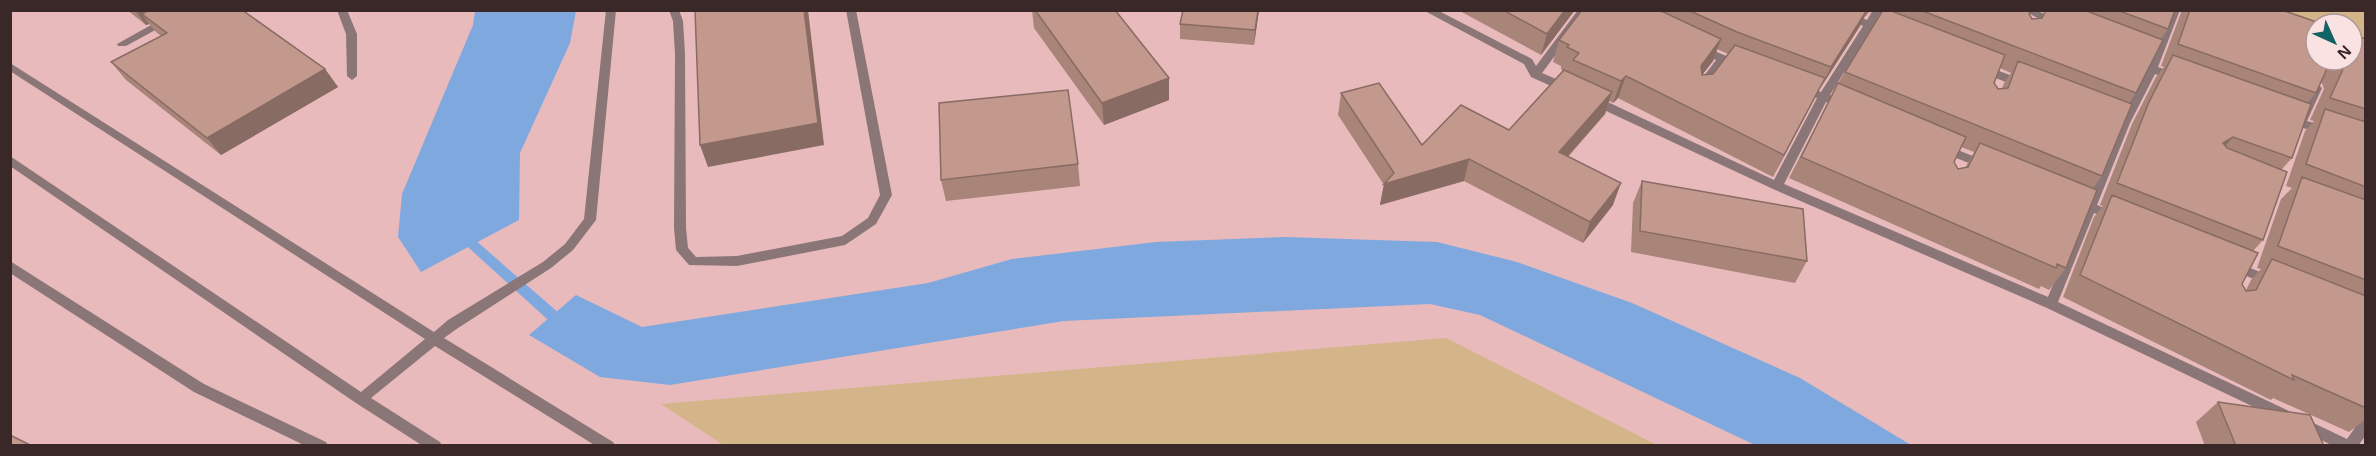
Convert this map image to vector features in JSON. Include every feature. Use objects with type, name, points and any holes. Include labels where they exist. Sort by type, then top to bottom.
[{"type":"street","points":[[122,44],[187,10]]},
{"type":"street","points":[[342,10],[347,18],[354,43],[352,76]]},
{"type":"street","points":[[361,399],[453,324],[547,265],[569,247],[590,220],[611,10]]},
{"type":"street","points":[[674,10],[678,21],[680,54],[680,228],[682,250],[693,262],[737,261],[845,240],[872,220],[886,195],[851,10]]},
{"type":"street","points":[[1428,10],[1528,62],[1535,74],[1777,186],[2051,304],[2349,446],[2366,423]]},
{"type":"street","points":[[1535,74],[1584,10]]},
{"type":"street","points":[[1834,10],[1902,38]]},
{"type":"street","points":[[1777,186],[1823,97],[1878,10]]},
{"type":"street","points":[[2051,304],[2092,207],[2119,121],[2175,10]]},
{"type":"street","points":[[2032,14],[2067,26]]},
{"type":"street","points":[[1690,45],[1756,72]]},
{"type":"street","points":[[1698,92],[1723,59]]},
{"type":"street","points":[[2150,61],[2184,80]]},
{"type":"street","points":[[1967,63],[1998,80],[2031,87]]},
{"type":"street","points":[[10,66],[435,339],[608,446]]},
{"type":"street","points":[[1790,84],[1855,111]]},
{"type":"street","points":[[2317,88],[2296,125],[2333,133]]},
{"type":"street","points":[[1930,143],[1960,161],[1995,169]]},
{"type":"street","points":[[10,160],[361,399],[435,446]]},
{"type":"street","points":[[2059,195],[2123,220]]},
{"type":"street","points":[[2226,263],[2280,285]]},
{"type":"street","points":[[10,266],[200,388],[321,446]]},
{"type":"shaded area","points":[[2240,11],[2365,11],[2365,52],[2364,12],[2304,12],[2304,22]]},
{"type":"shaded area","points":[[1446,338],[1657,445],[725,446],[661,404]]},
{"type":"water","points":[[475,11],[576,11],[570,43],[520,153],[519,220],[421,272],[398,237],[402,194],[473,25]]},
{"type":"water","points":[[1285,237],[1437,242],[1517,262],[1632,303],[1800,378],[1911,445],[1755,445],[1480,315],[1430,304],[1064,321],[670,385],[600,377],[529,335],[576,295],[642,327],[928,283],[1012,259],[1156,242]]},
{"type":"building","points":[[149,10],[242,10],[325,69],[207,138],[111,62],[167,33],[142,14]]},
{"type":"building","points":[[695,10],[804,10],[818,123],[700,145]]},
{"type":"building","points":[[1035,10],[1115,10],[1169,78],[1102,103]]},
{"type":"building","points":[[1183,10],[1258,10],[1255,30],[1180,24]]},
{"type":"building","points":[[1503,10],[1565,10],[1547,34]]},
{"type":"building","points":[[1582,10],[1659,10],[1721,39],[1701,66],[1702,75],[1713,74],[1735,45],[1825,78],[1784,155],[1626,76],[1621,81],[1573,60],[1579,53],[1559,40]]},
{"type":"building","points":[[1688,10],[1867,10],[1831,67],[1737,32]]},
{"type":"building","points":[[1883,10],[1889,10],[2005,55],[1994,83],[1998,89],[2008,88],[2018,61],[2132,104],[2102,176],[1845,72]]},
{"type":"building","points":[[1920,10],[2031,10],[2029,14],[2032,19],[2042,18],[2046,10],[2084,10],[2163,40],[2136,93]]},
{"type":"building","points":[[2117,10],[2175,10],[2168,29]]},
{"type":"building","points":[[2190,10],[2282,10],[2304,18],[2304,72],[2325,72],[2316,93],[2178,44]]},
{"type":"building","points":[[2364,38],[2366,39],[2366,109],[2330,98],[2342,72],[2364,72]]},
{"type":"building","points":[[2173,55],[2311,104],[2292,158],[2233,137],[2223,143],[2227,148],[2287,172],[2263,240],[2117,183],[2149,102]]},
{"type":"building","points":[[1564,70],[1612,92],[1559,152],[1621,183],[1590,222],[1469,159],[1384,184],[1394,173],[1341,93],[1379,83],[1422,145],[1461,105],[1509,130]]},
{"type":"building","points":[[1838,83],[1966,137],[1954,162],[1958,169],[1968,167],[1980,143],[2097,190],[2066,268],[2057,264],[2056,268],[1801,157]]},
{"type":"building","points":[[1068,90],[1078,164],[941,180],[939,103]]},
{"type":"building","points":[[2325,109],[2366,122],[2366,187],[2306,164]]},
{"type":"building","points":[[2302,177],[2366,200],[2366,280],[2278,246]]},
{"type":"building","points":[[1642,181],[1803,209],[1807,261],[1640,231]]},
{"type":"building","points":[[2112,195],[2258,253],[2242,284],[2246,291],[2256,290],[2272,259],[2366,296],[2366,408],[2292,375],[2294,380],[2080,275]]},
{"type":"building","points":[[2218,402],[2310,415],[2324,446],[2236,446]]},
{"type":"building","points":[[10,435],[32,446],[10,446]]},
{"type":"waterway","points":[[462,235],[563,325]]}]
